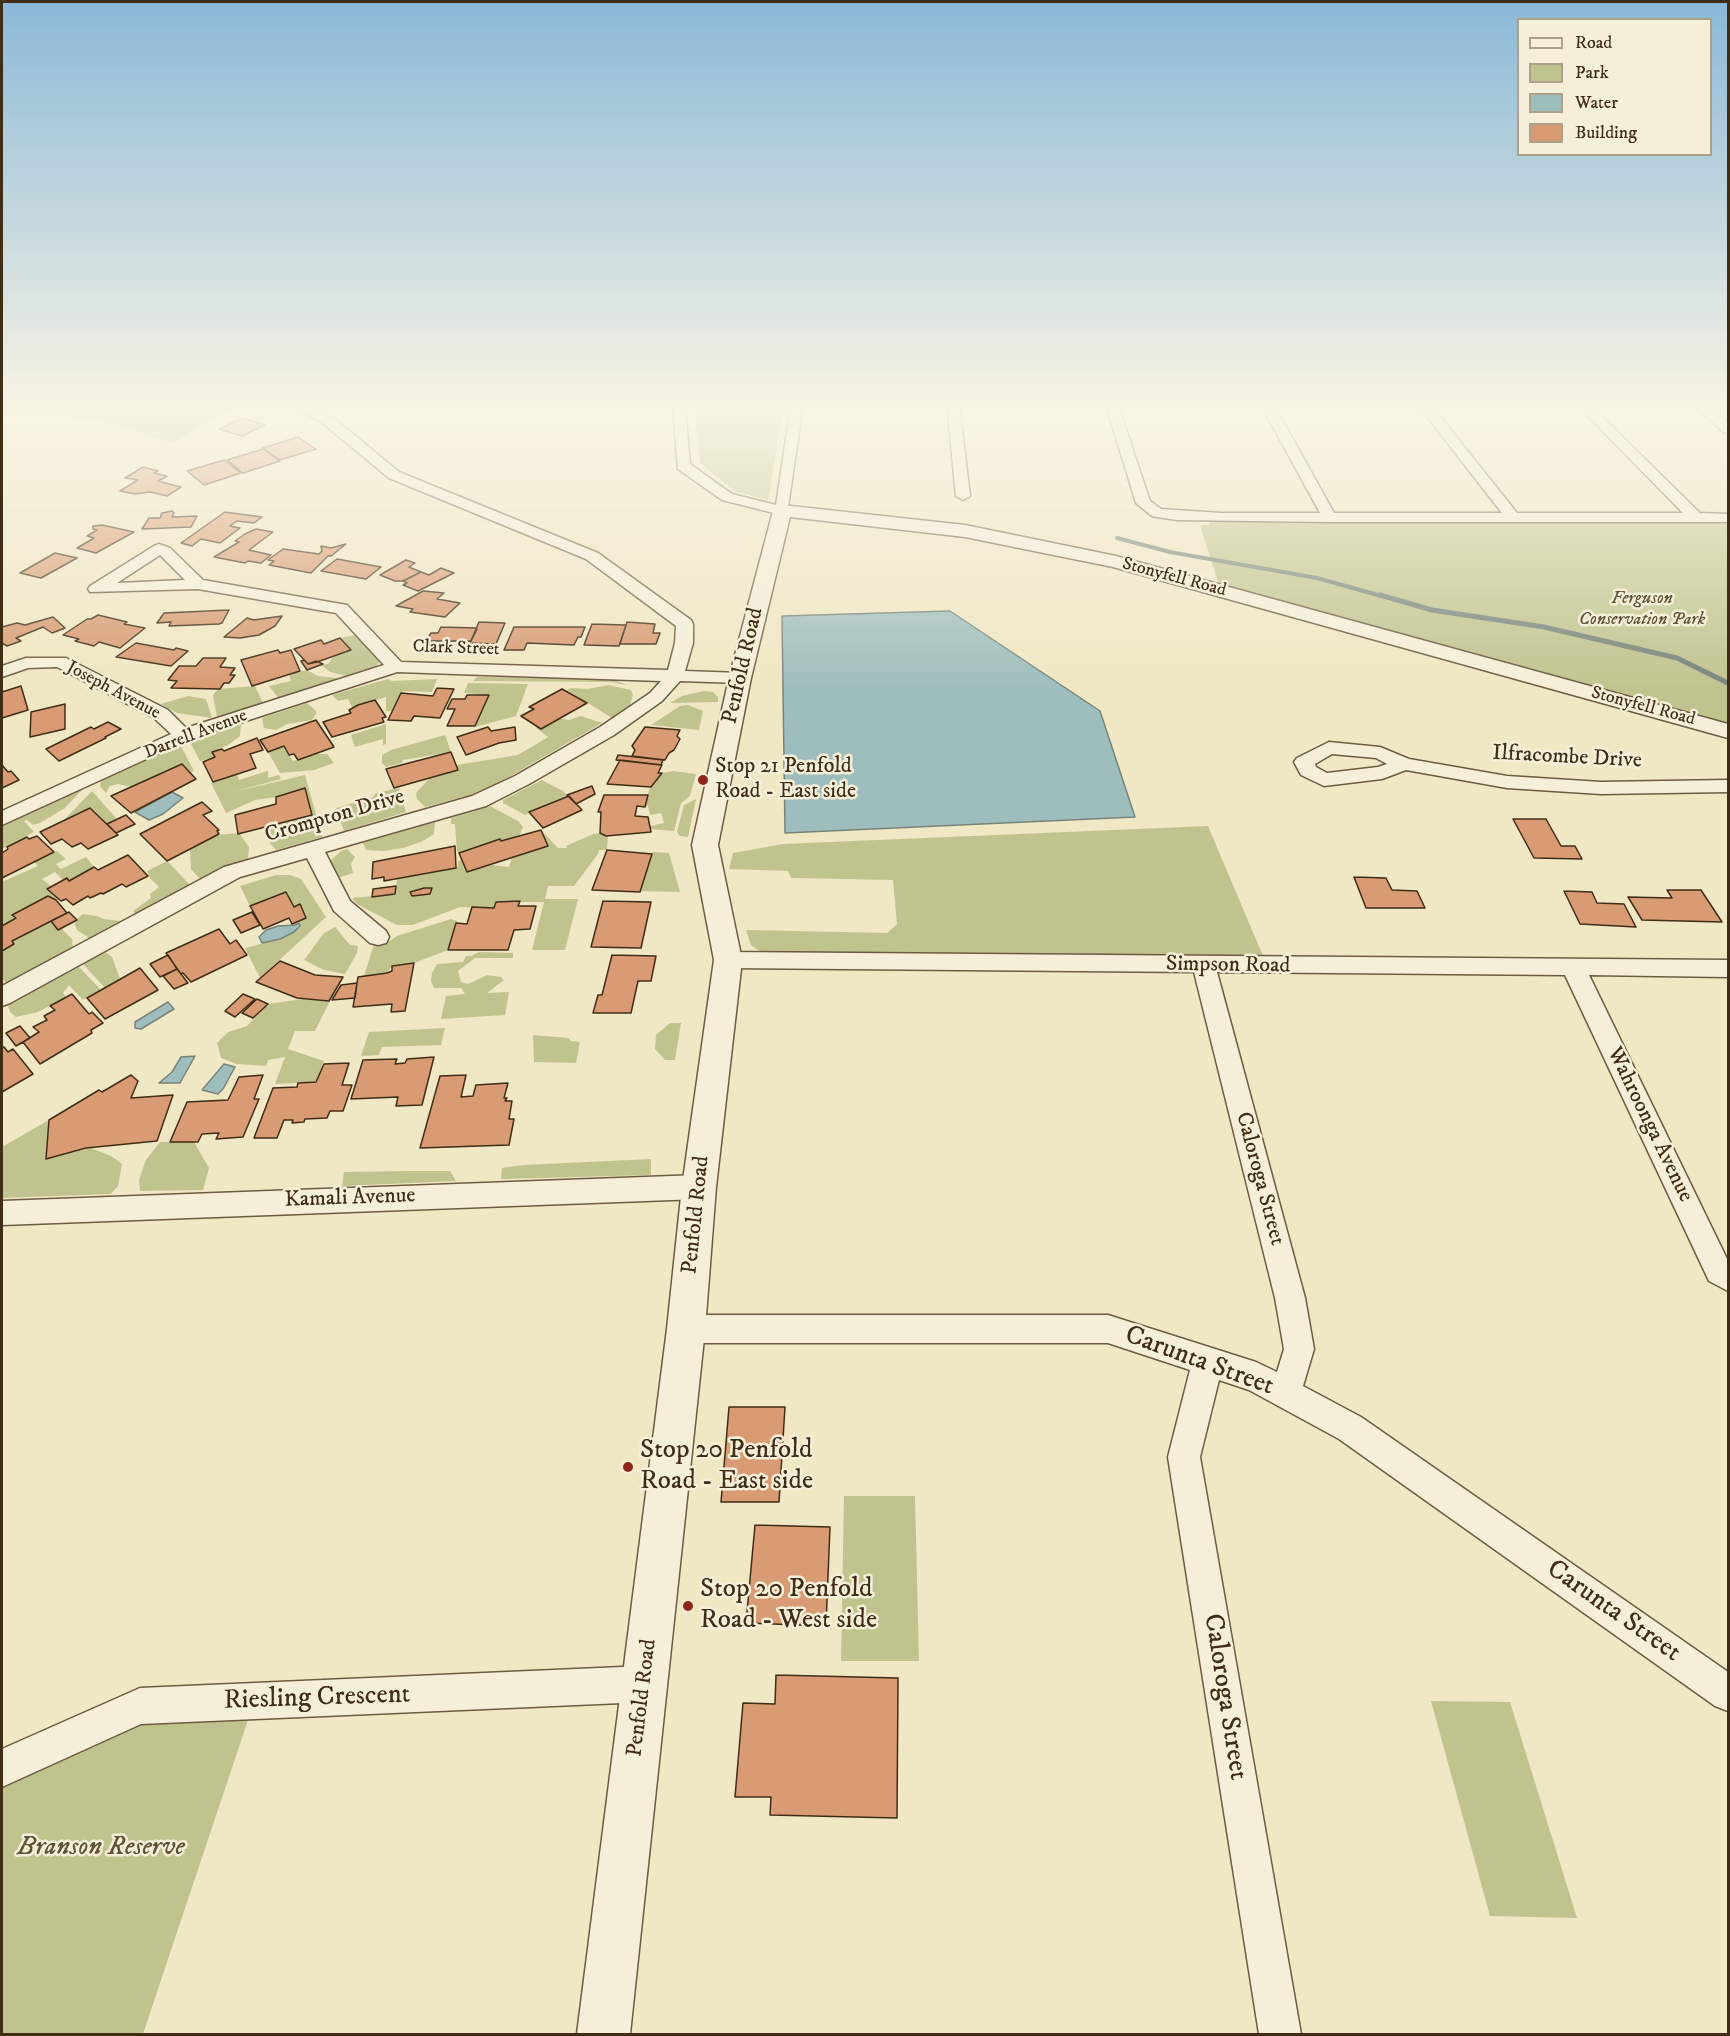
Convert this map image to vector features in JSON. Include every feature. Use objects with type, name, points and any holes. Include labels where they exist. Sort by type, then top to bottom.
[{"type":"street","points":[[453,500],[592,556],[685,624],[684,643],[675,676]]},
{"type":"street","name":"Stonyfell Road","points":[[739,500],[782,511],[965,531],[1116,562],[1728,731]]},
{"type":"street","name":"Penfold Road","points":[[603,2034],[686,1329],[699,1187],[728,960],[705,845],[740,678],[784,500]]},
{"type":"street","points":[[1142,500],[1157,513],[1177,516],[1728,518]]},
{"type":"street","points":[[1320,500],[1330,518]]},
{"type":"street","points":[[1499,500],[1514,519]]},
{"type":"street","points":[[1678,500],[1697,519]]},
{"type":"street","name":"Clark Street","points":[[198,584],[165,551],[159,549],[96,589],[198,584],[341,609],[396,667],[740,678]]},
{"type":"street","name":"Joseph Avenue","points":[[2,672],[26,663],[60,662],[162,714],[183,735]]},
{"type":"street","name":"Darrell Avenue","points":[[2,819],[183,735],[396,667]]},
{"type":"street","name":"Crompton Drive","points":[[2,997],[232,872],[479,801],[607,731],[656,697],[675,676]]},
{"type":"street","name":"Ilfracombe Drive","points":[[1404,764],[1507,782],[1601,788],[1728,786]]},
{"type":"street","points":[[313,849],[342,906],[378,937]]},
{"type":"street","name":"Simpson Road","points":[[728,960],[1574,969],[1728,968]]},
{"type":"street","name":"Caloroga Street","points":[[1204,966],[1290,1298],[1299,1349],[1285,1393]]},
{"type":"street","name":"Wahroonga Avenue","points":[[1574,969],[1719,1272],[1728,1278]]},
{"type":"street","name":"Kamali Avenue","points":[[2,1213],[699,1187]]},
{"type":"street","name":"Carunta Street","points":[[686,1329],[1108,1329],[1256,1377],[1350,1428],[1728,1693]]},
{"type":"street","name":"Caloroga Street","points":[[1208,1361],[1184,1457],[1280,2034]]},
{"type":"street","name":"Riesling Crescent","points":[[2,1768],[140,1706],[645,1684]]},
{"type":"green space","name":"Ferguson Conservation Park","points":[[1209,521],[1728,523],[1728,723],[1683,713],[1219,585],[1200,525],[1210,525]]},
{"type":"green space","points":[[359,634],[381,658],[376,667],[357,676],[347,676],[330,672],[321,665],[328,664],[333,657],[351,650],[341,638]]},
{"type":"green space","points":[[307,670],[318,676],[344,679],[280,700],[269,686],[291,681],[289,674]]},
{"type":"green space","points":[[477,677],[609,678],[627,685],[611,682],[473,681]]},
{"type":"green space","points":[[388,679],[392,681],[437,679],[432,692],[403,691],[392,711],[386,711],[386,697],[352,707],[348,699],[338,701],[332,695]]},
{"type":"green space","points":[[468,683],[528,684],[516,716],[475,727],[488,695],[464,693]]},
{"type":"green space","points":[[608,685],[631,690],[633,695],[630,705],[612,718],[567,690],[571,688],[588,689]]},
{"type":"green space","points":[[255,686],[264,705],[217,717],[213,695],[218,689]]},
{"type":"green space","points":[[704,691],[713,692],[718,697],[718,702],[670,703],[682,696]]},
{"type":"green space","points":[[188,696],[206,699],[212,718],[177,713],[161,704]]},
{"type":"green space","points":[[307,703],[317,712],[312,720],[287,724],[276,730],[264,728],[262,718]]},
{"type":"green space","points":[[688,705],[703,711],[699,730],[651,725],[680,706]]},
{"type":"green space","points":[[581,716],[602,723],[497,784],[474,794],[425,807],[417,799],[416,793],[429,779],[458,770],[457,765],[518,755],[548,737],[536,728],[560,718],[568,720]]},
{"type":"green space","points":[[241,724],[240,736],[213,752],[215,757],[200,761],[190,742]]},
{"type":"green space","points":[[386,724],[386,744],[383,745],[383,739],[355,747],[351,735]]},
{"type":"green space","points":[[445,735],[451,752],[403,760],[402,763],[386,767],[382,763],[382,755],[391,750]]},
{"type":"green space","points":[[181,746],[194,771],[191,772],[182,764],[132,787],[118,784],[110,786],[106,793],[100,786],[101,780],[111,774]]},
{"type":"green space","points":[[284,746],[293,761],[315,754],[327,754],[334,763],[314,770],[280,773],[268,752]]},
{"type":"green space","points":[[268,771],[268,778],[279,775],[281,779],[233,792],[305,775],[319,825],[321,825],[322,837],[276,850],[265,837],[267,828],[312,815],[305,788],[276,797],[255,800],[226,813],[211,783],[237,774],[239,780]]},
{"type":"green space","points":[[673,771],[696,774],[690,796],[681,803],[674,831],[650,829],[650,826],[664,823],[661,813],[650,815],[648,806],[645,806],[649,790],[662,773]]},
{"type":"green space","points":[[542,780],[568,796],[525,815],[503,803],[503,800]]},
{"type":"green space","points":[[399,788],[406,812],[344,831],[336,808],[373,797],[376,793]]},
{"type":"green space","points":[[83,789],[65,808],[40,823],[33,825],[27,820],[24,821],[34,832],[2,849],[2,826]]},
{"type":"green space","points":[[92,791],[117,819],[107,824],[90,808],[65,819]]},
{"type":"green space","points":[[696,799],[688,837],[680,836],[677,832],[684,805]]},
{"type":"green space","points":[[490,806],[518,821],[523,827],[519,836],[501,841],[500,839],[457,852],[455,824],[451,824],[451,818]]},
{"type":"green space","points":[[435,822],[434,834],[421,842],[403,848],[383,851],[366,850],[363,843]]},
{"type":"green space","points":[[1208,826],[1263,956],[761,952],[751,945],[746,930],[887,933],[897,924],[893,880],[791,878],[788,871],[729,869],[733,853],[783,844]]},
{"type":"green space","points":[[541,830],[558,848],[567,848],[566,846],[593,834],[600,833],[608,836],[607,850],[599,850],[574,886],[548,886],[545,899],[578,899],[565,950],[532,950],[544,902],[496,902],[494,908],[460,907],[413,925],[397,925],[357,904],[352,898],[395,894],[397,879],[458,867],[458,861],[462,860],[467,872],[492,865],[509,867],[512,857],[548,846]]},
{"type":"green space","points":[[239,833],[249,847],[248,860],[201,880],[191,869],[190,849],[217,835]]},
{"type":"green space","points":[[347,849],[355,857],[351,864],[353,873],[338,878],[330,861],[341,851]]},
{"type":"green space","points":[[57,851],[66,859],[56,864],[61,869],[86,857],[94,867],[69,881],[67,878],[63,880],[55,872],[42,879],[51,886],[48,889],[59,899],[54,901],[48,896],[12,914],[16,918],[2,926],[2,882],[38,866],[34,862]]},
{"type":"green space","points":[[652,852],[669,853],[680,892],[640,891]]},
{"type":"green space","points":[[167,861],[190,885],[136,914],[133,911],[151,898],[150,894],[159,887],[147,871]]},
{"type":"green space","points":[[276,875],[290,875],[301,879],[326,917],[260,978],[245,948],[280,939],[300,926],[299,921],[306,917],[300,905],[294,907],[286,892],[250,906],[240,886]]},
{"type":"green space","points":[[83,914],[120,921],[89,938],[77,930],[75,924]]},
{"type":"green space","points":[[451,919],[457,921],[448,950],[414,963],[392,966],[387,973],[364,976],[373,947],[397,936]]},
{"type":"green space","points":[[53,920],[72,939],[73,948],[6,983],[2,978],[2,951],[14,945],[12,941]]},
{"type":"green space","points":[[335,927],[350,945],[358,946],[357,953],[345,974],[324,970],[304,960],[324,933]]},
{"type":"green space","points":[[106,952],[112,957],[120,979],[105,988],[83,964]]},
{"type":"green space","points":[[479,952],[513,953],[513,958],[475,958],[458,971],[461,982],[468,984],[487,975],[501,977],[504,980],[487,993],[509,992],[505,1015],[441,1019],[446,996],[465,994],[461,988],[434,988],[431,981],[432,973],[437,964],[463,962],[466,956]]},
{"type":"green space","points":[[79,967],[101,990],[83,1000],[69,985],[63,993],[66,997],[38,1012],[16,1017],[10,1012],[8,1006],[14,1002]]},
{"type":"green space","points":[[303,999],[330,1001],[315,1031],[295,1031],[288,1049],[324,1061],[316,1082],[275,1084],[285,1057],[268,1060],[266,1066],[237,1064],[221,1058],[217,1043],[228,1032],[247,1026],[268,1004]]},
{"type":"green space","points":[[670,1023],[681,1023],[675,1060],[665,1060],[655,1049],[656,1035]]},
{"type":"green space","points":[[445,1028],[441,1045],[382,1047],[379,1055],[361,1056],[369,1032]]},
{"type":"green space","points":[[533,1035],[569,1038],[571,1041],[580,1042],[576,1063],[534,1062]]},
{"type":"green space","points":[[49,1120],[46,1159],[91,1148],[111,1156],[122,1164],[118,1186],[111,1194],[2,1198],[2,1147]]},
{"type":"green space","points":[[160,1142],[194,1142],[209,1168],[203,1190],[140,1191],[139,1180],[146,1160]]},
{"type":"green space","points":[[651,1159],[651,1175],[501,1179],[502,1168],[523,1165]]},
{"type":"green space","points":[[450,1171],[456,1181],[342,1186],[344,1172]]},
{"type":"green space","points":[[844,1496],[915,1496],[919,1661],[841,1661]]},
{"type":"green space","points":[[1431,1701],[1510,1702],[1577,1918],[1490,1916]]},
{"type":"green space","name":"Branson Reserve","points":[[249,1717],[143,2034],[2,2034],[2,1785],[139,1721]]},
{"type":"water","points":[[950,611],[1100,711],[1135,817],[785,833],[782,616]]},
{"type":"water","points":[[172,792],[183,798],[163,814],[149,820],[135,812]]},
{"type":"water","points":[[299,923],[300,926],[294,932],[280,939],[262,943],[259,937],[266,930]]},
{"type":"water","points":[[168,1002],[174,1009],[141,1029],[135,1028],[135,1022]]},
{"type":"water","points":[[195,1056],[180,1083],[159,1083],[172,1072],[181,1057]]},
{"type":"water","points":[[224,1064],[235,1067],[223,1089],[218,1094],[202,1090]]},
{"type":"building","points":[[172,511],[174,513],[172,517],[197,516],[191,527],[142,529],[149,518],[160,518],[162,513]]},
{"type":"building","points":[[225,512],[262,517],[254,523],[237,521],[230,526],[240,528],[220,543],[201,539],[192,546],[181,543]]},
{"type":"building","points":[[102,525],[134,532],[96,553],[77,548],[94,538],[87,536],[97,530],[93,529],[93,526]]},
{"type":"building","points":[[256,529],[273,532],[249,550],[271,555],[261,563],[248,561],[245,563],[214,557],[239,542],[235,541],[245,534]]},
{"type":"building","points":[[346,544],[328,556],[311,573],[269,565],[274,561],[268,560],[283,549],[319,554],[322,551],[321,546],[331,548]]},
{"type":"building","points":[[55,553],[77,558],[41,578],[20,573]]},
{"type":"building","points":[[337,559],[381,567],[366,579],[321,571]]},
{"type":"building","points":[[406,560],[415,563],[409,567],[421,572],[403,581],[395,581],[380,575]]},
{"type":"building","points":[[441,568],[454,573],[418,591],[403,585],[407,583],[403,581],[421,572],[429,575]]},
{"type":"building","points":[[423,591],[444,593],[437,599],[460,603],[445,617],[410,612],[413,609],[396,606]]},
{"type":"building","points":[[229,610],[222,623],[219,624],[169,626],[171,622],[157,623],[164,613]]},
{"type":"building","points":[[98,615],[145,628],[120,648],[99,642],[94,646],[63,635],[87,619]]},
{"type":"building","points":[[282,616],[275,626],[259,635],[240,638],[224,637],[247,618],[254,620]]},
{"type":"building","points":[[53,617],[65,628],[52,633],[43,627],[16,638],[21,641],[7,646],[2,643],[2,627],[17,623],[25,625]]},
{"type":"building","points":[[479,622],[505,623],[496,644],[470,643]]},
{"type":"building","points":[[627,622],[655,624],[653,633],[660,633],[656,644],[620,644]]},
{"type":"building","points":[[592,624],[626,625],[619,646],[584,645]]},
{"type":"building","points":[[441,627],[477,629],[471,641],[426,641],[431,633],[438,633]]},
{"type":"building","points":[[514,627],[585,627],[581,637],[578,637],[574,645],[527,643],[524,650],[504,650]]},
{"type":"building","points":[[340,638],[351,650],[317,662],[308,664],[294,649],[321,640],[324,644]]},
{"type":"building","points":[[136,643],[188,651],[171,666],[116,657]]},
{"type":"building","points":[[278,650],[280,653],[291,650],[300,671],[252,686],[241,660]]},
{"type":"building","points":[[203,658],[226,658],[220,667],[235,668],[230,675],[235,675],[220,689],[171,688],[177,681],[168,680],[179,666],[196,666]]},
{"type":"building","points":[[304,660],[308,664],[316,661],[323,664],[307,670],[301,661]]},
{"type":"building","points":[[21,686],[28,710],[2,718],[2,692]]},
{"type":"building","points":[[437,688],[454,689],[440,718],[414,716],[411,721],[388,720],[401,693],[433,696]]},
{"type":"building","points":[[562,689],[587,703],[541,729],[521,716],[534,709],[529,707]]},
{"type":"building","points":[[467,695],[489,695],[475,726],[447,726],[455,709],[447,709],[452,699],[465,699]]},
{"type":"building","points":[[375,700],[386,717],[382,718],[384,722],[332,737],[323,722],[351,713],[349,710],[358,705]]},
{"type":"building","points":[[65,704],[65,729],[30,737],[31,712]]},
{"type":"building","points":[[316,720],[334,747],[298,760],[294,754],[289,755],[284,746],[268,752],[260,740]]},
{"type":"building","points":[[108,722],[121,729],[59,761],[46,749],[91,727],[94,729]]},
{"type":"building","points":[[488,727],[491,731],[515,727],[516,740],[499,743],[466,755],[457,737]]},
{"type":"building","points":[[645,727],[680,730],[677,736],[680,739],[665,760],[632,756],[635,750],[632,746]]},
{"type":"building","points":[[257,738],[263,750],[250,754],[256,768],[213,782],[203,762],[215,757],[212,752],[222,749],[224,751]]},
{"type":"building","points":[[451,752],[458,770],[394,788],[386,769]]},
{"type":"building","points":[[618,755],[663,760],[661,765],[616,760]]},
{"type":"building","points":[[620,760],[662,765],[658,773],[662,773],[651,787],[607,784]]},
{"type":"building","points":[[182,764],[196,779],[131,813],[111,796]]},
{"type":"building","points":[[2,765],[19,780],[2,788]]},
{"type":"building","points":[[592,786],[595,794],[576,804],[567,795]]},
{"type":"building","points":[[305,788],[312,815],[238,834],[235,815],[276,804],[276,797]]},
{"type":"building","points":[[604,795],[648,795],[645,807],[637,806],[635,816],[648,817],[651,832],[606,836],[600,833],[601,812],[598,812]]},
{"type":"building","points":[[569,796],[582,810],[543,828],[529,812]]},
{"type":"building","points":[[202,802],[212,811],[203,815],[219,830],[217,831],[219,834],[167,861],[140,834]]},
{"type":"building","points":[[90,808],[118,835],[88,849],[81,843],[72,847],[62,839],[51,844],[40,832]]},
{"type":"building","points":[[126,815],[135,824],[116,833],[107,824]]},
{"type":"building","points":[[1513,819],[1546,819],[1561,846],[1575,846],[1582,859],[1534,858]]},
{"type":"building","points":[[541,830],[548,846],[467,872],[459,853],[500,839],[501,841]]},
{"type":"building","points":[[37,836],[54,852],[2,878],[2,853],[8,849],[7,847],[27,837],[29,839]]},
{"type":"building","points":[[455,846],[456,868],[384,881],[384,877],[372,879],[373,862]]},
{"type":"building","points":[[607,850],[652,854],[640,892],[592,890]]},
{"type":"building","points":[[128,855],[148,876],[126,887],[122,884],[103,894],[90,898],[88,896],[73,905],[66,899],[61,901],[47,889],[67,878],[69,881],[94,867],[98,870]]},
{"type":"building","points":[[1354,877],[1386,878],[1392,890],[1417,891],[1425,908],[1366,908]]},
{"type":"building","points":[[396,886],[395,894],[372,897],[373,889]]},
{"type":"building","points":[[432,888],[430,894],[412,896],[410,892]]},
{"type":"building","points":[[1667,890],[1701,890],[1722,922],[1642,920],[1628,897],[1672,898]]},
{"type":"building","points":[[1564,891],[1592,892],[1597,903],[1624,904],[1636,927],[1580,924]]},
{"type":"building","points":[[286,892],[294,907],[300,904],[306,918],[292,924],[289,918],[263,929],[250,906]]},
{"type":"building","points":[[48,896],[56,900],[67,913],[12,941],[14,944],[2,951],[2,926],[16,918],[12,915]]},
{"type":"building","points":[[520,901],[518,906],[536,906],[530,929],[514,930],[508,950],[448,950],[456,923],[467,924],[472,907],[494,908],[496,902]]},
{"type":"building","points":[[603,901],[651,902],[641,948],[591,947]]},
{"type":"building","points":[[69,912],[77,920],[58,930],[51,921]]},
{"type":"building","points":[[252,912],[260,925],[241,933],[233,920]]},
{"type":"building","points":[[219,929],[230,944],[236,940],[247,955],[191,982],[183,973],[181,974],[166,953]]},
{"type":"building","points":[[168,955],[177,969],[160,977],[150,964]]},
{"type":"building","points":[[612,955],[656,956],[651,981],[638,981],[631,1013],[593,1013],[598,995],[602,995]]},
{"type":"building","points":[[280,961],[315,975],[343,977],[329,1001],[297,998],[256,982]]},
{"type":"building","points":[[414,963],[405,1011],[391,1012],[392,1004],[353,1007],[358,977],[387,973],[392,971],[392,966]]},
{"type":"building","points":[[140,968],[158,990],[105,1019],[87,998]]},
{"type":"building","points":[[177,969],[188,983],[174,989],[163,976]]},
{"type":"building","points":[[357,983],[355,998],[332,1000],[341,985]]},
{"type":"building","points":[[72,994],[89,1014],[92,1012],[103,1023],[91,1030],[92,1033],[40,1064],[23,1042],[39,1032],[33,1027],[47,1020],[44,1016],[55,1010],[50,1006]]},
{"type":"building","points":[[243,994],[255,999],[235,1017],[225,1011]]},
{"type":"building","points":[[257,999],[268,1004],[253,1018],[242,1013]]},
{"type":"building","points":[[20,1026],[30,1038],[16,1046],[6,1033]]},
{"type":"building","points":[[4,1047],[8,1052],[13,1049],[33,1074],[2,1092],[2,1048]]},
{"type":"building","points":[[434,1057],[422,1105],[396,1106],[398,1097],[351,1099],[363,1060],[397,1059],[395,1064],[405,1063],[407,1059]]},
{"type":"building","points":[[349,1063],[342,1085],[352,1085],[343,1111],[330,1111],[327,1118],[305,1119],[304,1122],[292,1123],[293,1120],[284,1120],[277,1138],[254,1138],[273,1088],[297,1087],[298,1083],[316,1082],[324,1064]]},
{"type":"building","points":[[131,1075],[138,1081],[131,1098],[173,1095],[157,1141],[86,1148],[46,1159],[49,1120],[99,1090],[102,1092]]},
{"type":"building","points":[[263,1075],[254,1099],[259,1099],[243,1137],[216,1139],[219,1133],[202,1134],[198,1142],[170,1142],[187,1102],[228,1100],[239,1077]]},
{"type":"building","points":[[466,1075],[461,1097],[473,1096],[476,1085],[508,1083],[504,1098],[507,1098],[505,1101],[512,1101],[509,1119],[514,1119],[509,1145],[420,1148],[440,1076]]},
{"type":"building","points":[[729,1407],[785,1407],[779,1502],[721,1502]]},
{"type":"building","points":[[755,1525],[830,1527],[826,1626],[746,1623]]},
{"type":"building","points":[[776,1675],[898,1678],[897,1818],[770,1815],[771,1797],[735,1797],[743,1703],[775,1704]]},
{"type":"waterway","points":[[1117,538],[1170,552],[1317,578],[1385,597]]},
{"type":"waterway","points":[[1380,595],[1432,610],[1544,627],[1677,658],[1728,683]]},
{"type":"place","name":"Stop 21 Penfold Road - East side","points":[[703,780]]},
{"type":"place","name":"Stop 20 Penfold Road - East side","points":[[628,1467]]},
{"type":"place","name":"Stop 20 Penfold Road - West side","points":[[688,1606]]}]
